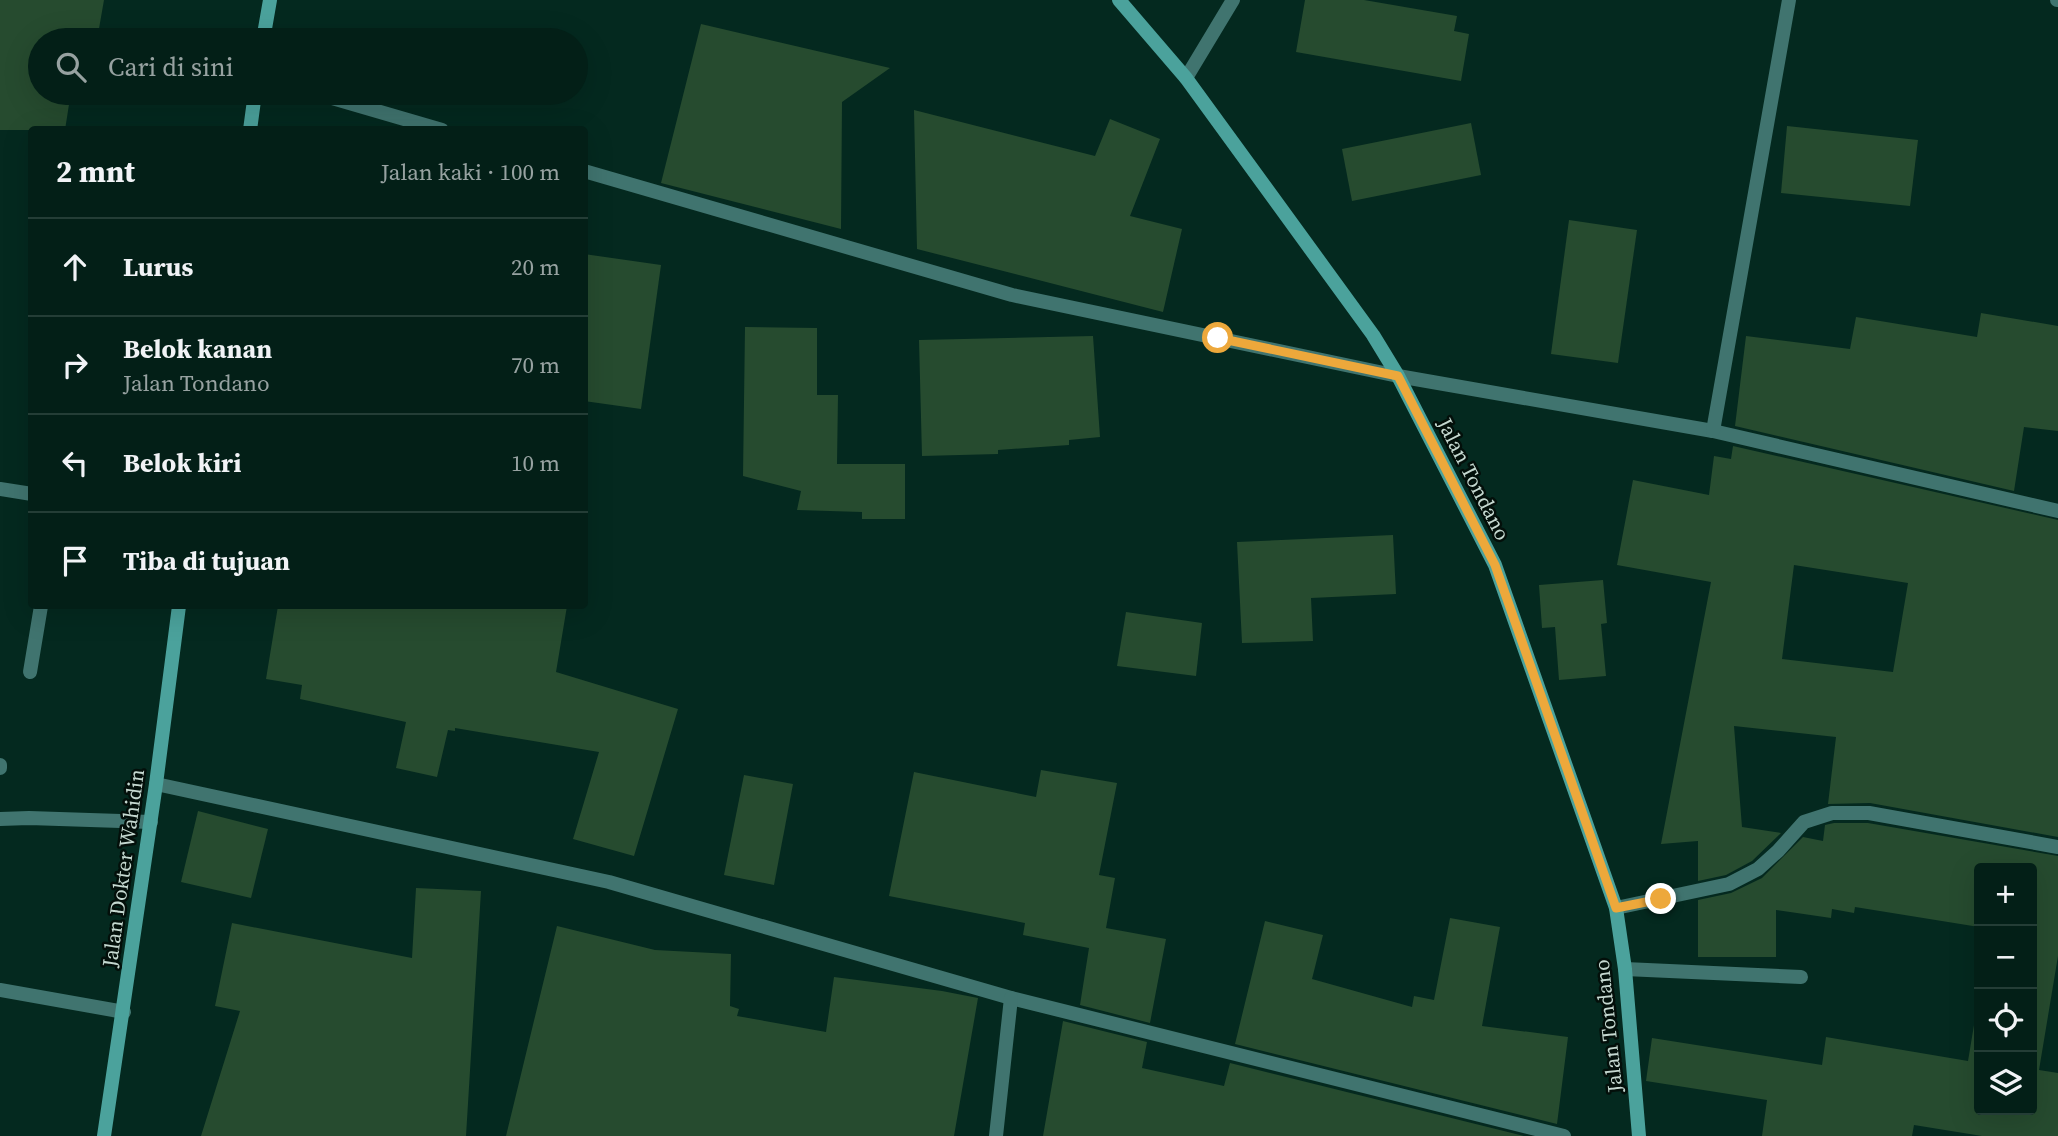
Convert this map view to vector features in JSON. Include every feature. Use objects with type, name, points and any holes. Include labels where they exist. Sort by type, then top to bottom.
[{"type":"street","points":[[266,28],[270,0]]},
{"type":"street","name":"Jalan Tondano","points":[[1119,0],[1186,78],[1373,335],[1398,376],[1495,565],[1616,908],[1625,969],[1639,1136]]},
{"type":"street","points":[[1186,78],[1233,0]]},
{"type":"street","points":[[1713,431],[1789,0]]},
{"type":"street","points":[[251,126],[254,105]]},
{"type":"street","points":[[356,105],[428,126]]},
{"type":"street","points":[[588,172],[1012,295],[1398,376],[1713,431],[2058,511]]},
{"type":"street","points":[[0,489],[28,493]]},
{"type":"street","points":[[30,673],[41,609]]},
{"type":"street","name":"Jalan Dokter Wahidin","points":[[104,1136],[151,822],[179,609]]},
{"type":"street","points":[[156,784],[609,882],[1011,998],[1563,1136]]},
{"type":"street","points":[[1616,908],[1729,884],[1758,869],[1804,822],[1832,813],[1869,813],[2058,847]]},
{"type":"street","points":[[0,819],[151,822]]},
{"type":"street","points":[[1625,969],[1801,976]]},
{"type":"street","points":[[0,990],[124,1012]]},
{"type":"street","points":[[996,1136],[1011,998]]},
{"type":"building","points":[[0,0],[104,0],[99,28],[28,28],[28,105],[69,105],[66,126],[28,126],[28,130],[0,130]]},
{"type":"building","points":[[1305,0],[1364,0],[1457,16],[1454,31],[1469,34],[1461,81],[1296,52]]},
{"type":"building","points":[[701,24],[890,68],[842,102],[841,229],[661,183]]},
{"type":"building","points":[[914,110],[1095,156],[1110,119],[1160,139],[1130,216],[1182,229],[1163,312],[917,249]]},
{"type":"building","points":[[1471,123],[1481,175],[1352,201],[1342,149]]},
{"type":"building","points":[[1787,126],[1918,140],[1910,206],[1781,193]]},
{"type":"building","points":[[1569,220],[1637,230],[1618,363],[1551,354]]},
{"type":"building","points":[[588,255],[661,265],[641,409],[588,402]]},
{"type":"building","points":[[1981,313],[2058,326],[2058,431],[2024,427],[2014,491],[1735,426],[1746,336],[1850,349],[1856,317],[1977,337]]},
{"type":"building","points":[[745,327],[817,328],[817,395],[838,395],[837,464],[905,464],[905,519],[862,519],[862,512],[797,510],[801,491],[743,476]]},
{"type":"building","points":[[1093,336],[1100,437],[1069,440],[1069,445],[998,450],[998,454],[922,456],[919,340]]},
{"type":"building","points":[[1733,446],[2058,520],[2058,837],[1870,803],[1828,804],[1836,737],[1734,726],[1742,827],[1781,833],[1752,861],[1726,875],[1698,881],[1698,841],[1661,844],[1711,582],[1617,565],[1633,480],[1709,495],[1714,456],[1731,459]],"holes":[[[1794,565],[1908,583],[1893,672],[1782,659]]]},
{"type":"building","points":[[1393,535],[1396,594],[1311,598],[1313,641],[1242,643],[1237,542]]},
{"type":"building","points":[[1603,580],[1607,623],[1601,624],[1606,676],[1559,680],[1555,627],[1542,628],[1539,585]]},
{"type":"building","points":[[278,609],[566,609],[556,672],[678,709],[634,856],[573,839],[599,752],[455,728],[455,731],[448,730],[437,777],[396,768],[406,722],[300,699],[302,685],[266,679]]},
{"type":"building","points":[[1126,612],[1202,623],[1196,676],[1117,666]]},
{"type":"building","points":[[1041,770],[1117,783],[1099,875],[1115,878],[1106,928],[1166,939],[1150,1023],[1080,1005],[1089,948],[1023,935],[1025,923],[889,896],[914,772],[1036,797]]},
{"type":"building","points":[[744,775],[793,784],[774,885],[724,875]]},
{"type":"building","points":[[198,811],[268,829],[251,898],[181,882]]},
{"type":"building","points":[[1868,823],[2058,856],[2058,956],[2039,1070],[2058,1073],[2058,1136],[1982,1136],[1914,1125],[1912,1136],[1762,1136],[1767,1100],[1646,1081],[1652,1038],[1822,1065],[1826,1037],[1968,1061],[1974,1025],[1974,1115],[2037,1115],[2037,863],[1974,863],[1974,926],[1855,907],[1854,913],[1832,909],[1831,918],[1776,910],[1776,957],[1698,957],[1698,900],[1731,893],[1762,878],[1803,837],[1823,841],[1825,825]]},
{"type":"building","points":[[416,888],[481,891],[466,1136],[201,1136],[240,1011],[215,1006],[232,923],[412,958]]},
{"type":"building","points":[[1450,918],[1500,927],[1482,1026],[1568,1037],[1557,1124],[1235,1044],[1265,921],[1323,935],[1312,979],[1412,1007],[1414,996],[1434,1000]]},
{"type":"building","points":[[557,926],[655,950],[731,954],[730,1006],[739,1009],[737,1016],[826,1032],[834,977],[978,998],[954,1136],[506,1136]]},
{"type":"building","points":[[1063,1021],[1147,1042],[1142,1068],[1224,1086],[1230,1063],[1524,1136],[1043,1136]]},
{"type":"route","points":[[1218,338],[1398,376],[1495,565],[1616,908],[1661,899]]}]
